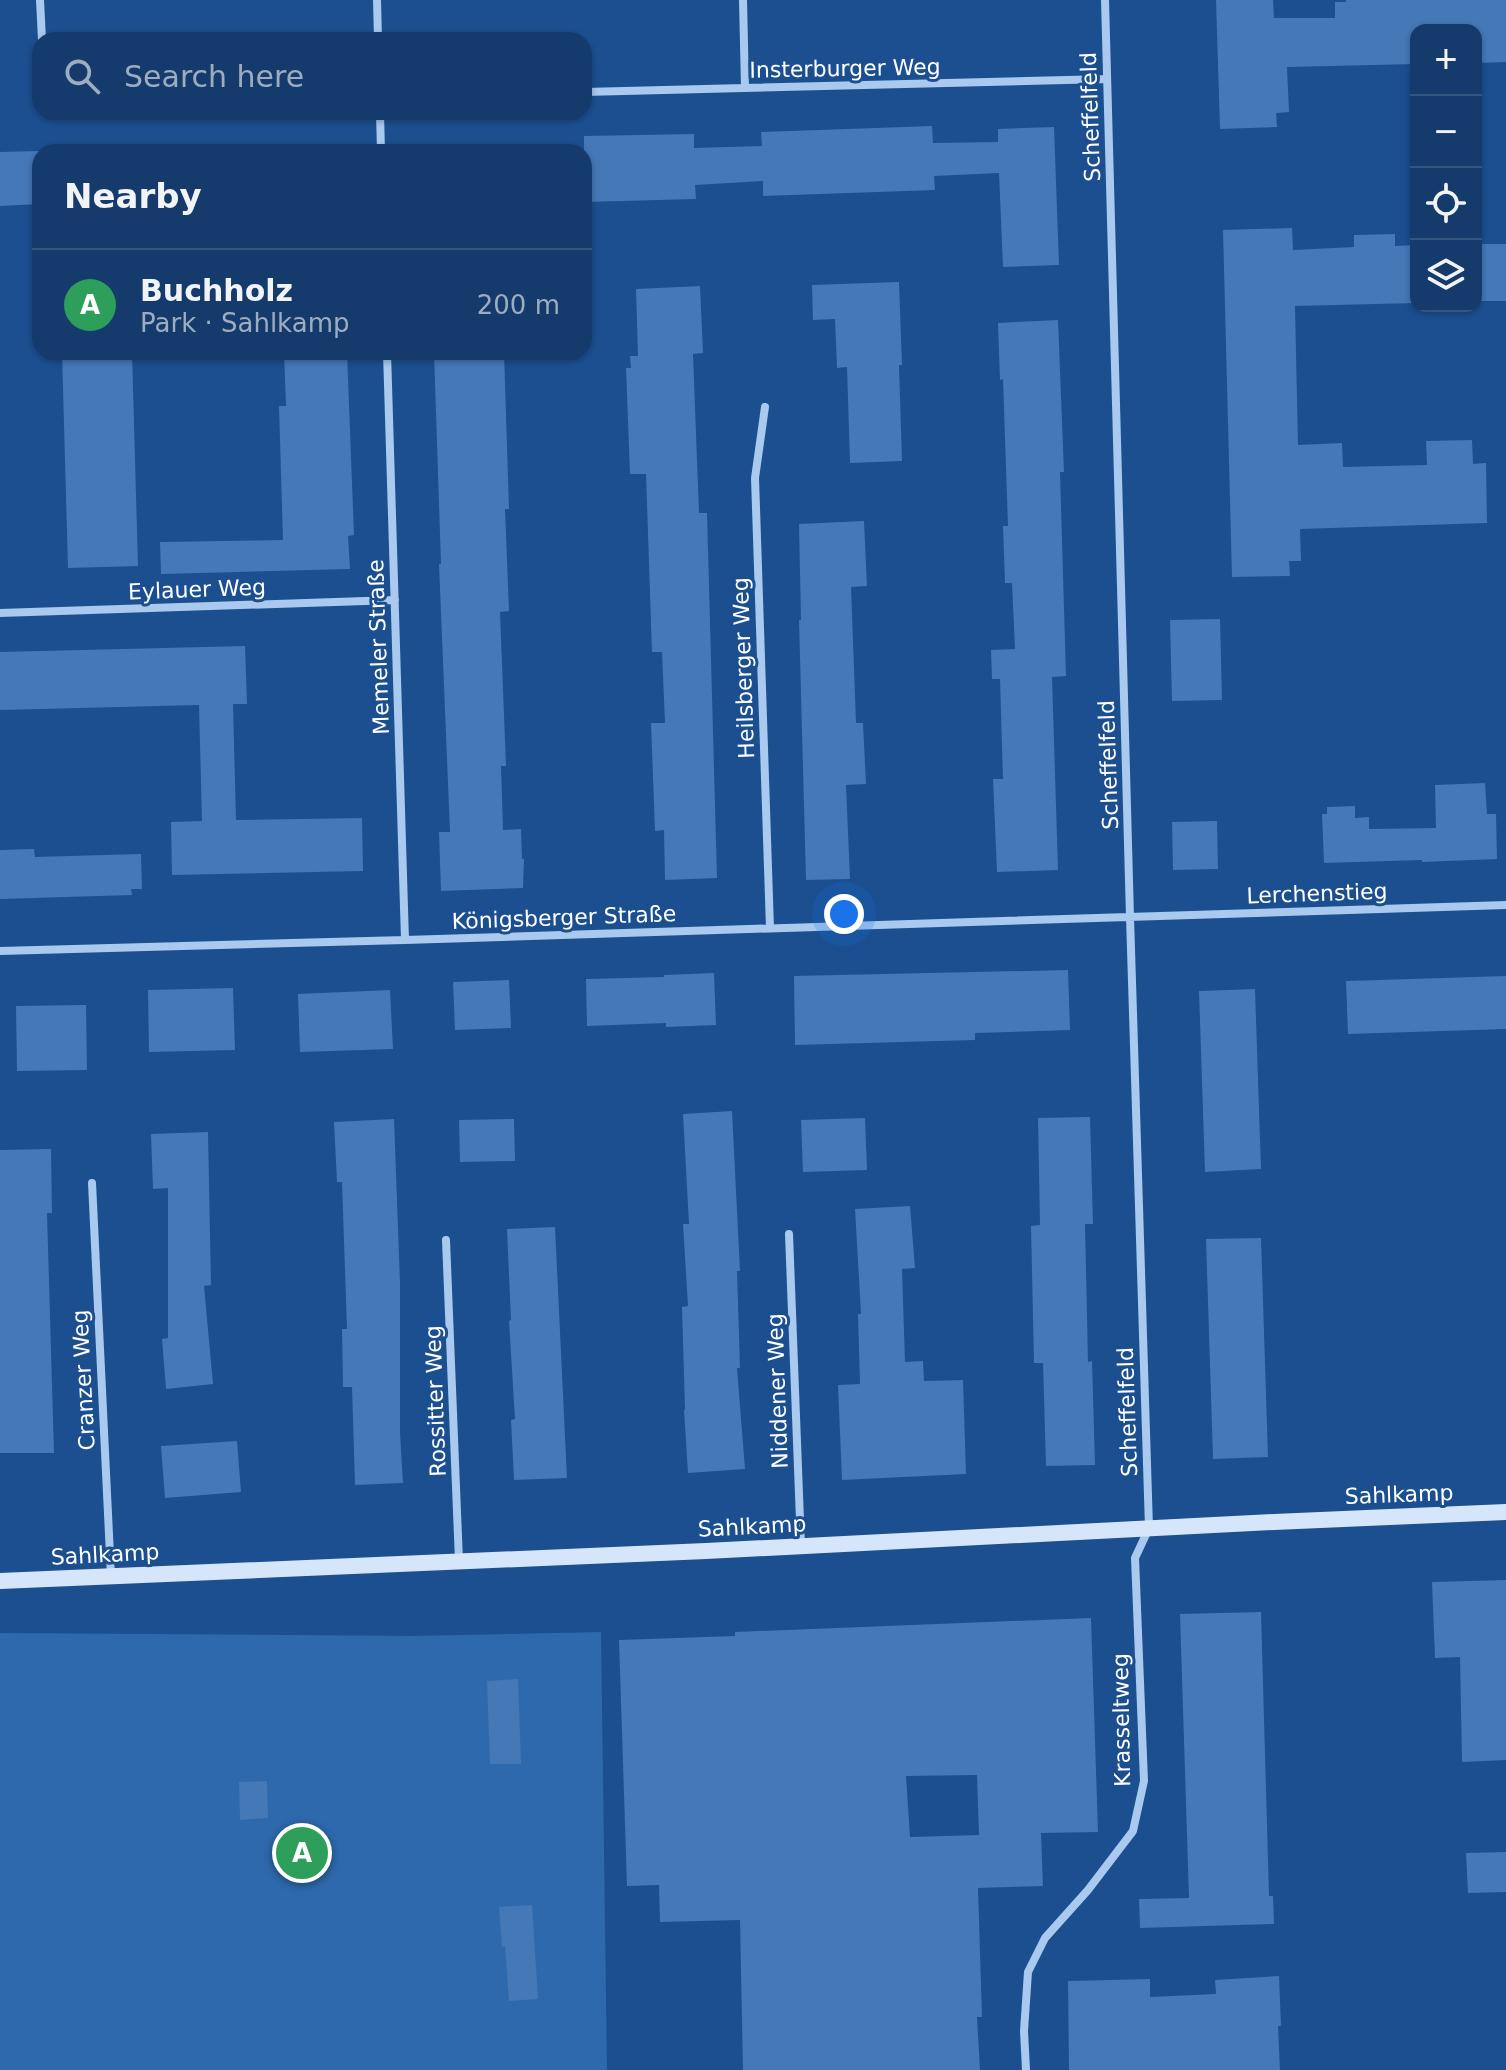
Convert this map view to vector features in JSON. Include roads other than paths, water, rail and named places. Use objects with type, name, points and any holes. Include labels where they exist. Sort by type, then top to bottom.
[{"type":"street","points":[[40,0],[42,32]]},
{"type":"street","points":[[377,0],[378,32]]},
{"type":"street","points":[[743,0],[745,88]]},
{"type":"street","name":"Scheffelfeld","points":[[1105,0],[1149,1528]]},
{"type":"street","name":"Insterburger Weg","points":[[592,92],[1107,79]]},
{"type":"street","points":[[380,120],[381,144]]},
{"type":"street","name":"Memeler Straße","points":[[387,360],[405,940]]},
{"type":"street","name":"Heilsberger Weg","points":[[765,407],[755,478],[770,928]]},
{"type":"street","name":"Eylauer Weg","points":[[0,613],[395,600]]},
{"type":"street","name":"Lerchenstieg","points":[[1130,917],[1506,905]]},
{"type":"street","name":"Königsberger Straße","points":[[0,951],[1130,917]]},
{"type":"street","name":"Cranzer Weg","points":[[92,1183],[111,1576]]},
{"type":"street","name":"Niddener Weg","points":[[789,1234],[801,1546]]},
{"type":"street","name":"Rossitter Weg","points":[[446,1240],[459,1561]]},
{"type":"street","name":"Sahlkamp","points":[[0,1581],[1506,1512]]},
{"type":"street","name":"Krasseltweg","points":[[1026,2070],[1024,2031],[1028,1972],[1045,1938],[1088,1890],[1133,1831],[1144,1781],[1135,1558],[1149,1528]]},
{"type":"place","name":"Buchholz","points":[[302,1853]]}]
